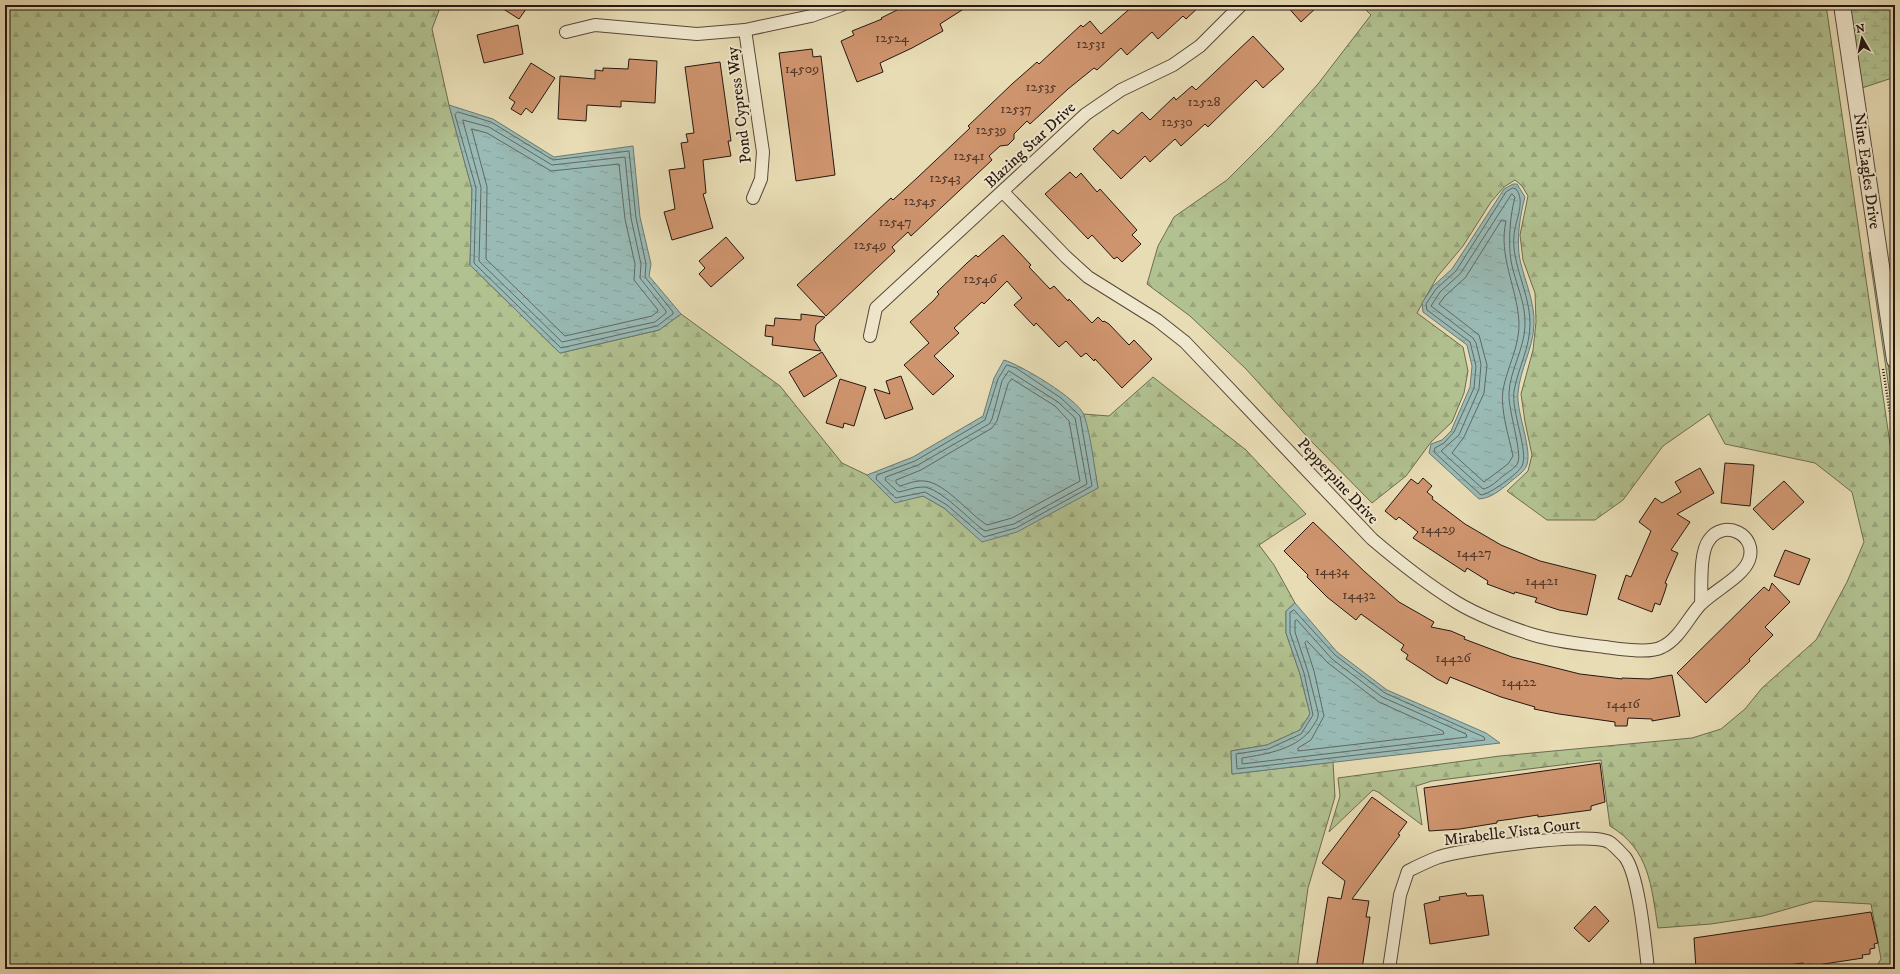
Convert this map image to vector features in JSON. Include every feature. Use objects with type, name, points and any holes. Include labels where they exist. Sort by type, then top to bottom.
[{"type":"street","points":[[566,32],[595,25],[697,34],[745,30],[811,16],[842,5]]},
{"type":"street","name":"Blazing Star Drive","points":[[870,336],[876,308],[1086,114],[1121,90],[1173,65],[1200,46],[1242,5]]},
{"type":"street","name":"Nine Eagles Drive","points":[[1842,5],[1895,360]]},
{"type":"street","name":"Pond Cypress Way","points":[[745,30],[763,152],[760,179],[753,198]]},
{"type":"street","name":"Pepperpine Drive","points":[[1003,192],[1066,257],[1088,277],[1157,320],[1185,342],[1372,540],[1394,558],[1458,603],[1535,635],[1585,645],[1616,649],[1648,650],[1662,648],[1674,638],[1701,604],[1745,568],[1749,559],[1750,549],[1747,540],[1741,533],[1732,530],[1718,531],[1710,538],[1704,547],[1701,604]]},
{"type":"street","name":"Mirabelle Vista Court","points":[[1390,969],[1400,895],[1408,871],[1439,857],[1454,854],[1532,842],[1582,838],[1610,843],[1625,857],[1630,867],[1638,896],[1648,969]]},
{"type":"green space","points":[[5,5],[441,5],[432,29],[449,105],[472,189],[470,265],[560,353],[659,330],[681,314],[780,386],[842,463],[867,475],[894,502],[923,496],[944,508],[982,541],[1098,488],[1083,414],[1109,416],[1153,377],[1246,450],[1306,514],[1259,545],[1274,565],[1295,603],[1286,611],[1286,633],[1300,674],[1310,714],[1300,730],[1267,745],[1231,751],[1232,774],[1333,762],[1335,797],[1308,888],[1297,969],[5,969]]},
{"type":"green space","points":[[1361,5],[1826,5],[1895,478],[1895,969],[1875,969],[1881,959],[1871,904],[1815,901],[1763,916],[1711,924],[1658,928],[1650,884],[1641,858],[1633,846],[1610,826],[1601,760],[1432,781],[1416,786],[1422,825],[1378,792],[1373,790],[1329,832],[1340,796],[1338,778],[1500,756],[1692,738],[1721,729],[1745,709],[1762,688],[1816,640],[1847,582],[1864,542],[1852,492],[1815,463],[1725,444],[1709,414],[1663,446],[1623,500],[1595,520],[1547,520],[1507,491],[1528,471],[1532,455],[1521,394],[1533,350],[1536,322],[1535,293],[1523,260],[1520,235],[1528,196],[1522,186],[1515,180],[1504,187],[1491,202],[1463,246],[1437,277],[1417,313],[1463,347],[1468,371],[1464,393],[1452,422],[1431,442],[1406,476],[1372,503],[1312,442],[1246,369],[1190,316],[1147,284],[1158,246],[1174,217],[1227,180],[1273,134],[1318,84],[1371,15]]},
{"type":"green space","points":[[1850,5],[1895,5],[1895,77],[1862,88]]},
{"type":"green space","points":[[1869,252],[1872,256],[1895,410],[1895,430]]},
{"type":"water","points":[[449,105],[493,119],[554,157],[633,146],[640,217],[651,264],[649,276],[681,314],[659,330],[560,353],[470,265],[472,189]]},
{"type":"water","points":[[1513,184],[1517,184],[1525,197],[1519,228],[1518,245],[1520,260],[1534,317],[1533,334],[1521,376],[1518,393],[1528,460],[1524,470],[1498,492],[1491,496],[1479,499],[1429,453],[1431,444],[1442,440],[1451,431],[1470,387],[1472,366],[1467,345],[1423,312],[1422,303],[1433,286],[1452,269],[1504,189]]},
{"type":"water","points":[[1004,360],[1023,368],[1048,383],[1080,408],[1084,415],[1089,432],[1098,488],[1017,532],[982,542],[944,508],[923,496],[895,503],[867,475],[913,457],[983,416],[994,378]]},
{"type":"water","points":[[1295,603],[1337,652],[1387,690],[1486,733],[1500,743],[1232,774],[1231,751],[1267,745],[1300,730],[1310,714],[1300,674],[1286,633],[1286,611]]},
{"type":"building","points":[[497,5],[529,5],[519,19]]},
{"type":"building","points":[[900,5],[970,5],[940,24],[943,31],[880,63],[883,72],[857,82],[841,41],[854,35],[852,31],[882,19],[881,18],[901,8]]},
{"type":"building","points":[[1134,5],[1201,5],[1186,19],[1183,16],[1158,39],[1152,32],[1127,55],[1121,48],[1097,70],[1094,68],[1068,89],[1030,124],[1027,121],[1014,134],[1014,139],[1008,145],[1000,146],[989,156],[992,160],[911,236],[908,232],[892,247],[895,251],[826,316],[797,285],[891,198],[893,200],[918,177],[970,128],[968,126],[1012,84],[1037,62],[1039,64],[1081,25],[1083,27],[1090,21],[1101,34]]},
{"type":"building","points":[[1286,5],[1319,5],[1301,22]]},
{"type":"building","points":[[518,25],[523,54],[484,63],[477,35]]},
{"type":"building","points":[[1253,36],[1284,69],[1263,88],[1256,80],[1208,127],[1205,124],[1181,146],[1175,139],[1150,162],[1145,156],[1121,179],[1093,149],[1113,130],[1118,134],[1142,112],[1150,120],[1174,97],[1176,100],[1192,86],[1196,90]]},
{"type":"building","points":[[812,49],[813,57],[821,56],[835,175],[796,181],[779,53]]},
{"type":"building","points":[[629,59],[657,61],[655,103],[621,101],[621,107],[587,105],[586,121],[558,119],[560,76],[595,79],[595,70],[603,71],[603,68],[628,69]]},
{"type":"building","points":[[720,62],[731,141],[728,141],[731,156],[703,160],[706,193],[703,194],[713,228],[672,240],[664,212],[675,209],[669,170],[685,168],[681,143],[688,142],[686,134],[694,133],[685,67]]},
{"type":"building","points":[[531,63],[555,78],[532,113],[526,108],[521,115],[511,109],[515,102],[509,98]]},
{"type":"building","points":[[1070,172],[1076,178],[1081,173],[1097,192],[1100,189],[1137,230],[1132,235],[1141,244],[1122,262],[1117,257],[1114,259],[1092,235],[1088,239],[1045,194]]},
{"type":"building","points":[[1003,235],[1031,265],[1029,267],[1050,289],[1054,286],[1092,323],[1098,317],[1103,322],[1104,321],[1109,324],[1129,345],[1134,340],[1152,359],[1122,388],[1095,359],[1094,361],[1086,353],[1081,357],[1066,341],[1059,347],[1036,323],[1034,326],[1014,305],[1022,298],[1007,281],[984,304],[982,302],[954,328],[959,333],[934,356],[954,376],[933,395],[904,365],[929,343],[910,322],[934,300],[939,294],[937,292],[967,263],[976,255],[978,257]]},
{"type":"building","points":[[726,237],[744,258],[711,287],[699,274],[705,268],[699,261]]},
{"type":"building","points":[[801,314],[825,317],[816,325],[814,340],[821,351],[772,345],[773,337],[765,336],[766,325],[774,326],[775,318],[801,320]]},
{"type":"building","points":[[822,352],[837,376],[804,397],[789,372]]},
{"type":"building","points":[[901,376],[913,409],[885,419],[874,389],[890,394],[886,381]]},
{"type":"building","points":[[840,379],[866,387],[854,426],[844,423],[843,428],[826,423]]},
{"type":"building","points":[[1725,463],[1754,465],[1750,506],[1721,503]]},
{"type":"building","points":[[1700,468],[1714,493],[1677,514],[1690,522],[1671,550],[1678,553],[1665,583],[1667,584],[1660,605],[1655,603],[1652,612],[1618,599],[1626,575],[1631,577],[1651,531],[1639,522],[1655,498],[1662,503],[1681,492],[1675,482]]},
{"type":"building","points":[[1423,478],[1432,486],[1427,492],[1433,497],[1432,499],[1465,524],[1501,545],[1540,561],[1596,575],[1587,615],[1559,610],[1535,602],[1537,598],[1515,592],[1514,594],[1487,584],[1488,581],[1467,568],[1465,572],[1413,538],[1418,532],[1399,517],[1396,520],[1385,511],[1411,479],[1418,484]]},
{"type":"building","points":[[1784,481],[1804,502],[1773,530],[1753,509]]},
{"type":"building","points":[[1313,522],[1399,602],[1434,622],[1431,627],[1451,631],[1465,637],[1464,639],[1512,657],[1580,674],[1622,679],[1649,679],[1672,675],[1680,716],[1652,721],[1652,719],[1628,718],[1627,726],[1615,726],[1615,722],[1534,709],[1535,707],[1501,697],[1450,677],[1447,684],[1437,679],[1406,659],[1408,655],[1401,650],[1404,645],[1361,614],[1356,620],[1327,597],[1284,551]]},
{"type":"building","points":[[1785,550],[1810,559],[1799,585],[1774,576]]},
{"type":"building","points":[[1772,583],[1790,602],[1765,627],[1773,635],[1749,659],[1750,661],[1706,703],[1677,673],[1764,587],[1769,591]]},
{"type":"building","points":[[1600,763],[1605,802],[1591,806],[1591,810],[1538,817],[1538,815],[1497,821],[1497,823],[1460,829],[1429,831],[1424,788]]},
{"type":"building","points":[[1372,797],[1407,822],[1398,834],[1400,835],[1352,899],[1369,901],[1366,917],[1370,917],[1362,969],[1316,969],[1328,897],[1341,899],[1345,881],[1322,863]]},
{"type":"building","points":[[1466,893],[1467,896],[1483,895],[1489,935],[1430,944],[1424,904],[1440,900],[1439,897]]},
{"type":"building","points":[[1595,906],[1609,921],[1589,942],[1574,928]]},
{"type":"building","points":[[1871,912],[1878,943],[1874,944],[1875,948],[1870,949],[1870,954],[1862,955],[1863,958],[1811,966],[1811,964],[1803,965],[1803,963],[1773,967],[1773,969],[1696,969],[1694,938]]}]
